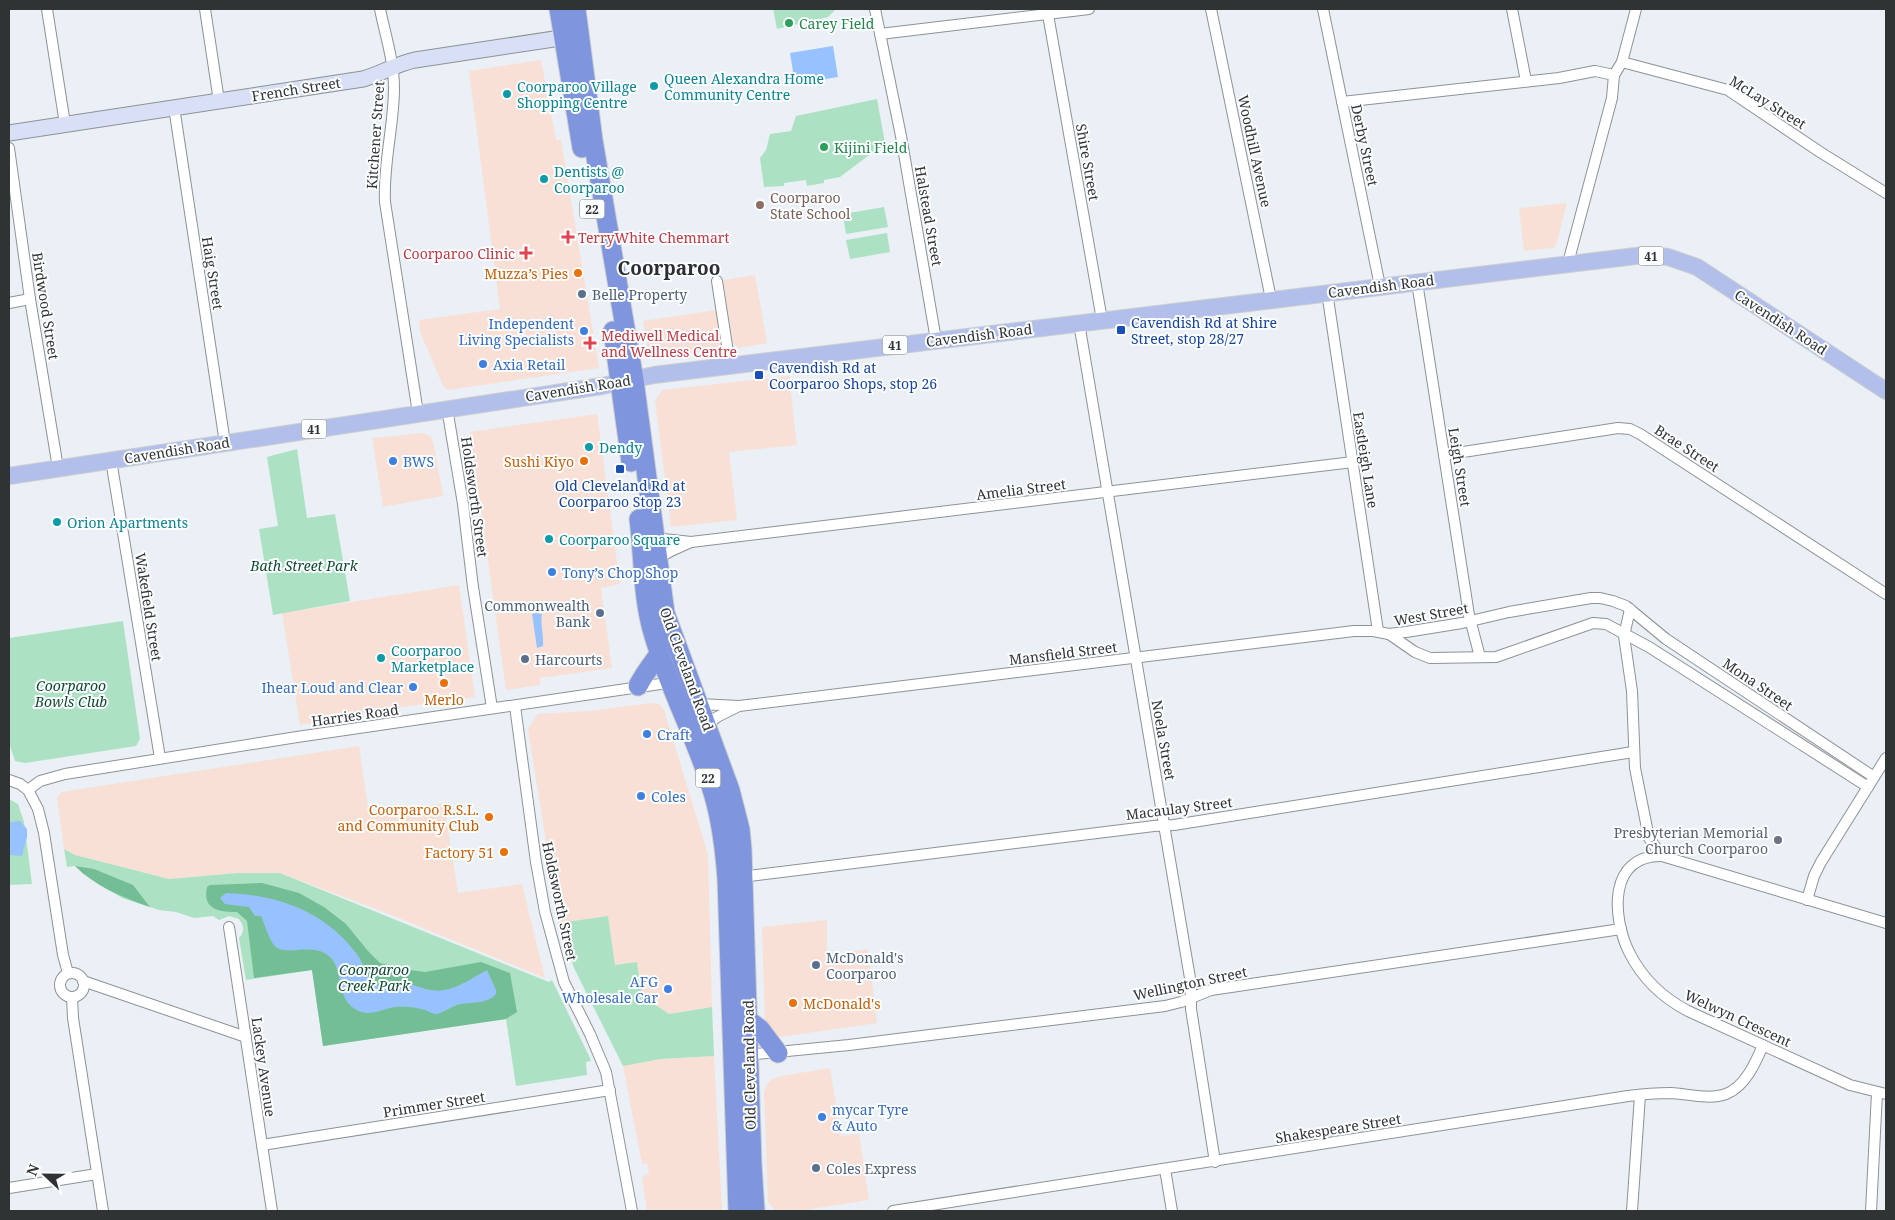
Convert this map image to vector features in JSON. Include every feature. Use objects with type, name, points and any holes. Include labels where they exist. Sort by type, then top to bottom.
[{"type":"highway","name":"Old Cleveland Road","points":[[559,9],[572,36],[665,614],[730,790],[742,850],[735,878],[741,1055],[738,1211]]},
{"type":"highway","name":"Old Cleveland Road","points":[[572,36],[576,9]]},
{"type":"highway","name":"Old Cleveland Road","points":[[627,380],[646,601],[660,653],[714,796],[735,878],[748,1020],[741,1055],[755,1211]]},
{"type":"highway","points":[[638,686],[660,653]]},
{"type":"highway","points":[[748,1020],[760,1029],[778,1053]]},
{"type":"main road","name":"Cavendish Road","points":[[9,476],[730,365],[1644,255],[1688,263],[1707,273],[1885,386]]},
{"type":"street","points":[[47,9],[65,124]]},
{"type":"street","points":[[204,9],[219,101]]},
{"type":"street","name":"Kitchener Street","points":[[380,9],[393,67],[394,101],[385,173],[385,202],[418,413]]},
{"type":"street","name":"Halstead Street","points":[[875,9],[901,136],[936,340]]},
{"type":"street","points":[[880,34],[1048,11],[1089,9]]},
{"type":"street","name":"Woodhill Avenue","points":[[1211,9],[1271,299]]},
{"type":"street","name":"Derby Street","points":[[1323,9],[1380,286]]},
{"type":"street","points":[[1512,9],[1526,81]]},
{"type":"street","points":[[1568,263],[1612,98],[1614,74],[1622,62],[1636,9]]},
{"type":"street","name":"Shire Street","points":[[1048,11],[1102,320]]},
{"type":"street","name":"French Street","points":[[9,133],[363,79],[415,60],[572,36]]},
{"type":"street","name":"McLay Street","points":[[1622,62],[1728,90],[1820,152],[1886,193]]},
{"type":"street","points":[[1342,102],[1559,78],[1595,71],[1614,74]]},
{"type":"street","name":"Haig Street","points":[[174,107],[225,443]]},
{"type":"street","name":"Birdwood Street","points":[[9,148],[30,299],[58,468]]},
{"type":"street","points":[[717,281],[730,365]]},
{"type":"street","name":"Leigh Street","points":[[1417,282],[1471,621],[1480,657]]},
{"type":"street","name":"Eastleigh Lane","points":[[1327,292],[1378,631]]},
{"type":"street","points":[[9,303],[30,299]]},
{"type":"street","name":"Noela Street","points":[[1079,323],[1191,984],[1191,1009],[1215,1162]]},
{"type":"street","name":"Holdsworth Street","points":[[447,408],[463,504],[473,587],[492,708]]},
{"type":"street","name":"Brae Street","points":[[1444,455],[1618,428],[1630,429],[1886,594]]},
{"type":"street","name":"Wakefield Street","points":[[111,460],[160,758]]},
{"type":"street","name":"Amelia Street","points":[[654,538],[692,542],[1353,462]]},
{"type":"street","name":"Amelia Street","points":[[657,559],[692,542]]},
{"type":"street","name":"West Street","points":[[1389,634],[1471,621],[1509,612],[1591,598],[1605,599],[1630,609]]},
{"type":"street","points":[[1630,609],[1624,633],[1632,691],[1633,752],[1649,838],[1662,856],[1886,924]]},
{"type":"street","name":"Mona Street","points":[[1630,609],[1658,633],[1874,777]]},
{"type":"street","name":"West Street","points":[[1389,634],[1415,652],[1430,658],[1503,656],[1594,623],[1606,624],[1624,633]]},
{"type":"street","name":"Mansfield Street","points":[[699,704],[739,706],[1354,631],[1378,631],[1389,634]]},
{"type":"street","name":"Mona Street","points":[[1624,633],[1658,652],[1868,787]]},
{"type":"street","name":"Harries Road","points":[[28,790],[40,781],[49,778],[160,758],[689,679]]},
{"type":"street","name":"Holdsworth Street","points":[[515,706],[535,852],[546,912],[564,982],[602,1059],[610,1090],[632,1211]]},
{"type":"street","name":"Mansfield Street","points":[[707,725],[717,717],[739,706]]},
{"type":"street","name":"Macaulay Street","points":[[735,878],[1164,825],[1633,752]]},
{"type":"street","points":[[1807,900],[1814,876],[1821,862],[1886,758]]},
{"type":"street","points":[[9,780],[20,784],[28,790],[38,809],[44,833],[63,955],[68,973]]},
{"type":"street","name":"Welwyn Crescent","points":[[1662,856],[1643,859],[1631,867],[1622,878],[1617,898],[1621,929],[1629,952],[1645,976],[1663,996],[1688,1012],[1850,1085],[1882,1094]]},
{"type":"street","name":"Lackey Avenue","points":[[229,927],[272,1211]]},
{"type":"street","name":"Wellington Street","points":[[741,1055],[778,1053],[1165,1006],[1204,992],[1219,989],[1621,929]]},
{"type":"street","points":[[83,981],[82,992],[72,997],[64,995],[60,988],[60,981],[68,973],[76,973],[83,981],[246,1037]]},
{"type":"street","points":[[72,997],[73,1018],[103,1211]]},
{"type":"street","name":"Shakespeare Street","points":[[893,1211],[1640,1094],[1661,1093],[1710,1096],[1726,1094],[1736,1087],[1747,1075],[1763,1045]]},
{"type":"street","name":"Primmer Street","points":[[262,1145],[610,1090]]},
{"type":"street","points":[[1632,1211],[1640,1094]]},
{"type":"street","points":[[1871,1211],[1882,1094]]},
{"type":"street","points":[[1165,1169],[1172,1211]]},
{"type":"street","points":[[9,1188],[97,1174]]},
{"type":"shaded area","points":[[541,60],[556,140],[561,140],[599,368],[448,390],[443,386],[421,334],[419,320],[500,309],[469,71]]},
{"type":"shaded area","points":[[1567,203],[1556,245],[1553,248],[1524,251],[1519,208]]},
{"type":"shaded area","points":[[755,275],[767,343],[739,348],[733,343],[723,280]]},
{"type":"shaded area","points":[[717,310],[722,348],[654,358],[649,354],[643,321]]},
{"type":"shaded area","points":[[789,376],[797,445],[729,452],[737,520],[671,527],[655,401],[662,390]]},
{"type":"shaded area","name":"Coorparoo Square","points":[[597,414],[620,584],[601,588],[612,668],[540,678],[540,685],[506,690],[470,432]]},
{"type":"shaded area","points":[[424,433],[431,437],[434,446],[443,496],[383,507],[372,438]]},
{"type":"shaded area","name":"Coorparoo Marketplace","points":[[459,585],[475,697],[374,711],[300,725],[282,613]]},
{"type":"shaded area","points":[[652,703],[659,704],[664,710],[708,855],[712,1007],[669,1014],[642,996],[637,962],[615,965],[608,916],[559,923],[528,729],[538,714],[588,711]]},
{"type":"shaded area","points":[[359,746],[369,815],[444,803],[458,893],[522,884],[545,978],[384,912],[280,873],[238,873],[169,879],[75,855],[64,849],[57,798],[61,792]]},
{"type":"shaded area","name":"McDonald's Coorparoo","points":[[827,920],[827,955],[868,949],[877,1023],[779,1037],[772,1035],[765,1024],[762,927]]},
{"type":"shaded area","points":[[714,1056],[722,1211],[647,1211],[642,1177],[649,1174],[647,1163],[642,1164],[623,1066],[661,1059]]},
{"type":"shaded area","name":"Coles Express","points":[[830,1068],[841,1136],[859,1134],[869,1200],[798,1211],[775,1210],[768,1202],[764,1092],[766,1086],[772,1079],[781,1076]]},
{"type":"green space","name":"Carey Field","points":[[773,9],[836,9],[828,17],[777,29]]},
{"type":"green space","name":"Kijini Field","points":[[877,99],[885,143],[840,177],[824,180],[824,183],[807,186],[806,180],[784,183],[784,186],[764,187],[760,158],[766,150],[770,134],[791,131],[796,116]]},
{"type":"green space","points":[[884,207],[888,227],[846,234],[843,214]]},
{"type":"green space","points":[[887,233],[890,252],[850,259],[846,240]]},
{"type":"green space","name":"Bath Street Park","points":[[297,449],[307,518],[335,514],[350,601],[273,615],[259,529],[278,526],[267,457]]},
{"type":"green space","name":"Coorparoo Bowls Club","points":[[123,621],[140,739],[136,746],[25,763],[15,761],[9,743],[9,638]]},
{"type":"green space","points":[[9,799],[18,804],[24,822],[32,884],[9,885]]},
{"type":"green space","name":"Coorparoo Creek Park","points":[[64,849],[75,855],[169,879],[238,873],[280,873],[549,982],[552,980],[591,1061],[586,1062],[587,1075],[516,1086],[506,1019],[323,1046],[312,970],[246,980],[239,938],[243,928],[239,919],[229,916],[219,920],[213,916],[194,918],[176,912],[159,910],[122,898],[85,875],[75,866],[67,867]]},
{"type":"green space","points":[[75,866],[94,869],[133,885],[150,907],[110,891],[91,880]]},
{"type":"green space","points":[[262,883],[299,893],[324,907],[346,924],[380,963],[425,972],[481,962],[510,973],[517,1012],[506,1019],[323,1046],[312,970],[254,978],[247,921],[237,912],[219,910],[207,901],[207,887],[210,885]]},
{"type":"green space","points":[[608,916],[615,965],[637,962],[642,996],[669,1014],[712,1007],[714,1056],[661,1059],[623,1066],[574,968],[559,923]]},
{"type":"water","points":[[833,46],[838,77],[795,84],[790,53]]},
{"type":"water","points":[[532,614],[542,614],[543,642],[543,646],[537,648]]},
{"type":"water","points":[[20,821],[27,829],[22,856],[9,855],[9,822]]},
{"type":"water","points":[[226,893],[264,897],[282,902],[315,916],[343,938],[358,956],[370,979],[381,987],[405,984],[431,990],[446,990],[460,985],[487,970],[496,994],[488,1000],[457,1005],[436,1014],[407,1007],[395,1007],[370,1013],[360,1012],[344,997],[336,966],[326,954],[312,950],[283,950],[277,948],[271,941],[261,916],[255,916],[249,907],[225,904],[220,898]]},
{"type":"place","name":"Carey Field","points":[[789,23]]},
{"type":"place","name":"Queen Alexandra Home Community Centre","points":[[654,86]]},
{"type":"place","name":"Coorparoo Village Shopping Centre","points":[[507,94]]},
{"type":"place","name":"Kijini Field","points":[[824,147]]},
{"type":"place","name":"Dentists @ Coorparoo","points":[[544,179]]},
{"type":"place","name":"Coorparoo State School","points":[[760,205]]},
{"type":"place","name":"TerryWhite Chemmart","points":[[568,237]]},
{"type":"place","name":"Coorparoo Clinic","points":[[526,253]]},
{"type":"place","name":"Muzza’s Pies","points":[[578,273]]},
{"type":"place","name":"Belle Property","points":[[582,294]]},
{"type":"place","name":"Cavendish Rd at Shire Street, stop 28/27","points":[[1121,330]]},
{"type":"place","name":"Independent Living Specialists","points":[[584,331]]},
{"type":"place","name":"Mediwell Medical and Wellness Centre","points":[[590,343]]},
{"type":"place","name":"Axia Retail","points":[[483,364]]},
{"type":"place","name":"Cavendish Rd at Coorparoo Shops, stop 26","points":[[759,375]]},
{"type":"place","name":"Dendy","points":[[589,447]]},
{"type":"place","name":"BWS","points":[[393,461]]},
{"type":"place","name":"Sushi Kiyo","points":[[584,461]]},
{"type":"place","name":"Old Cleveland Rd at Coorparoo Stop 23","points":[[620,469]]},
{"type":"place","name":"Orion Apartments","points":[[57,522]]},
{"type":"place","name":"Coorparoo Square","points":[[549,539]]},
{"type":"place","name":"Tony’s Chop Shop","points":[[552,572]]},
{"type":"place","name":"Commonwealth Bank","points":[[600,613]]},
{"type":"place","name":"Coorparoo Marketplace","points":[[381,658]]},
{"type":"place","name":"Harcourts","points":[[525,659]]},
{"type":"place","name":"Merlo","points":[[444,683]]},
{"type":"place","name":"Ihear Loud and Clear","points":[[413,687]]},
{"type":"place","name":"Craft","points":[[647,734]]},
{"type":"place","name":"Coles","points":[[641,796]]},
{"type":"place","name":"Coorparoo R.S.L. and Community Club","points":[[489,817]]},
{"type":"place","name":"Presbyterian Memorial Church Coorparoo","points":[[1778,840]]},
{"type":"place","name":"Factory 51","points":[[504,852]]},
{"type":"place","name":"McDonald's Coorparoo","points":[[816,965]]},
{"type":"place","name":"AFG Wholesale Car","points":[[668,989]]},
{"type":"place","name":"McDonald's","points":[[793,1003]]},
{"type":"place","name":"mycar Tyre & Auto","points":[[822,1117]]},
{"type":"place","name":"Coles Express","points":[[816,1168]]},
{"type":"district","name":"Coorparoo","points":[[669,268]]}]
